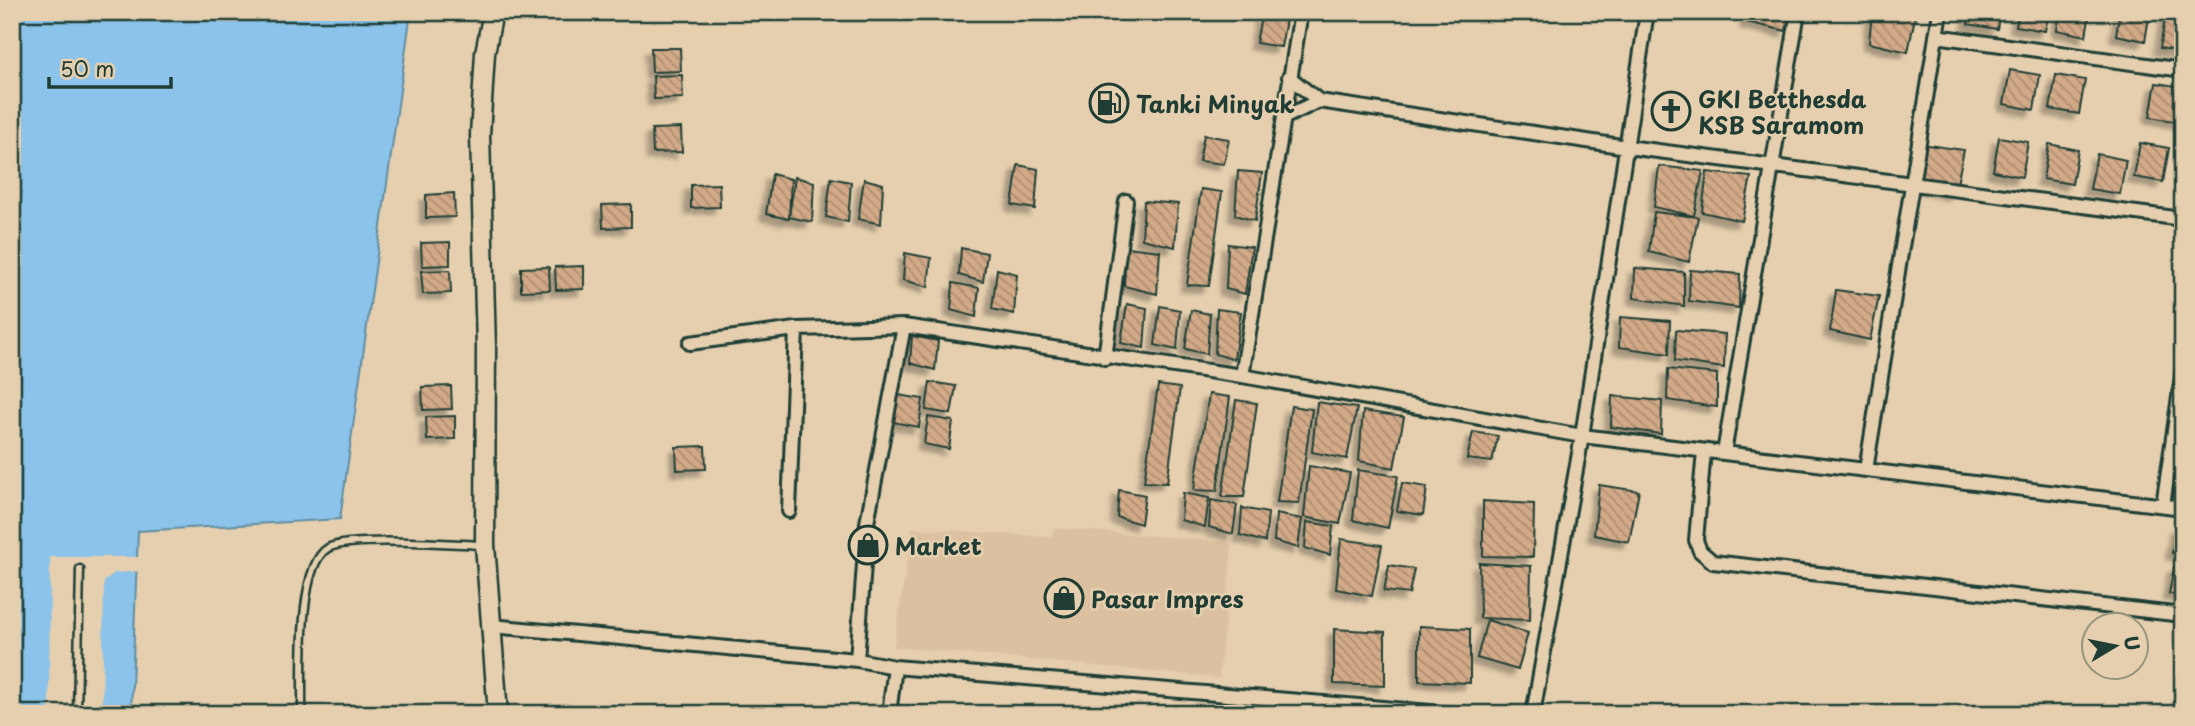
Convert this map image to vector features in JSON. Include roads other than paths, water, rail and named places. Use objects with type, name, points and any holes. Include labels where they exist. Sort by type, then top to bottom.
[{"type":"main road","points":[[493,12],[485,53],[480,135],[486,347],[485,545],[498,714]]},
{"type":"street","points":[[1242,376],[1301,12]]},
{"type":"street","points":[[1533,714],[1581,436],[1647,12]]},
{"type":"street","points":[[1724,453],[1798,12]]},
{"type":"street","points":[[1866,470],[1940,12]]},
{"type":"street","points":[[1936,36],[2183,70]]},
{"type":"street","points":[[1289,77],[1319,101],[1773,167],[1913,182],[2183,219]]},
{"type":"street","points":[[1284,117],[1319,101]]},
{"type":"street","points":[[1105,358],[1126,201]]},
{"type":"street","points":[[857,660],[867,523],[904,326]]},
{"type":"street","points":[[690,343],[796,329],[904,326],[1105,358],[1242,376],[1581,436],[2183,508]]},
{"type":"street","points":[[789,511],[796,329]]},
{"type":"street","points":[[2163,505],[2183,370]]},
{"type":"street","points":[[1704,451],[1696,540],[1700,551],[1713,562],[2183,615]]},
{"type":"street","points":[[491,626],[857,660],[895,667],[1454,714]]},
{"type":"street","points":[[889,714],[895,667]]},
{"type":"lane","points":[[302,714],[305,608],[313,567],[327,549],[350,543],[485,545]]},
{"type":"lane","points":[[77,714],[80,569]]},
{"type":"water","points":[[12,12],[411,12],[340,519],[138,531],[131,714],[12,714]]},
{"type":"place","name":"Tanki Minyak","points":[[1109,103]]},
{"type":"place","name":"GKI Betthesda KSB Saramom","points":[[1671,111]]},
{"type":"place","name":"Market","points":[[868,545]]},
{"type":"place","name":"Pasar Impres","points":[[1064,598]]}]
